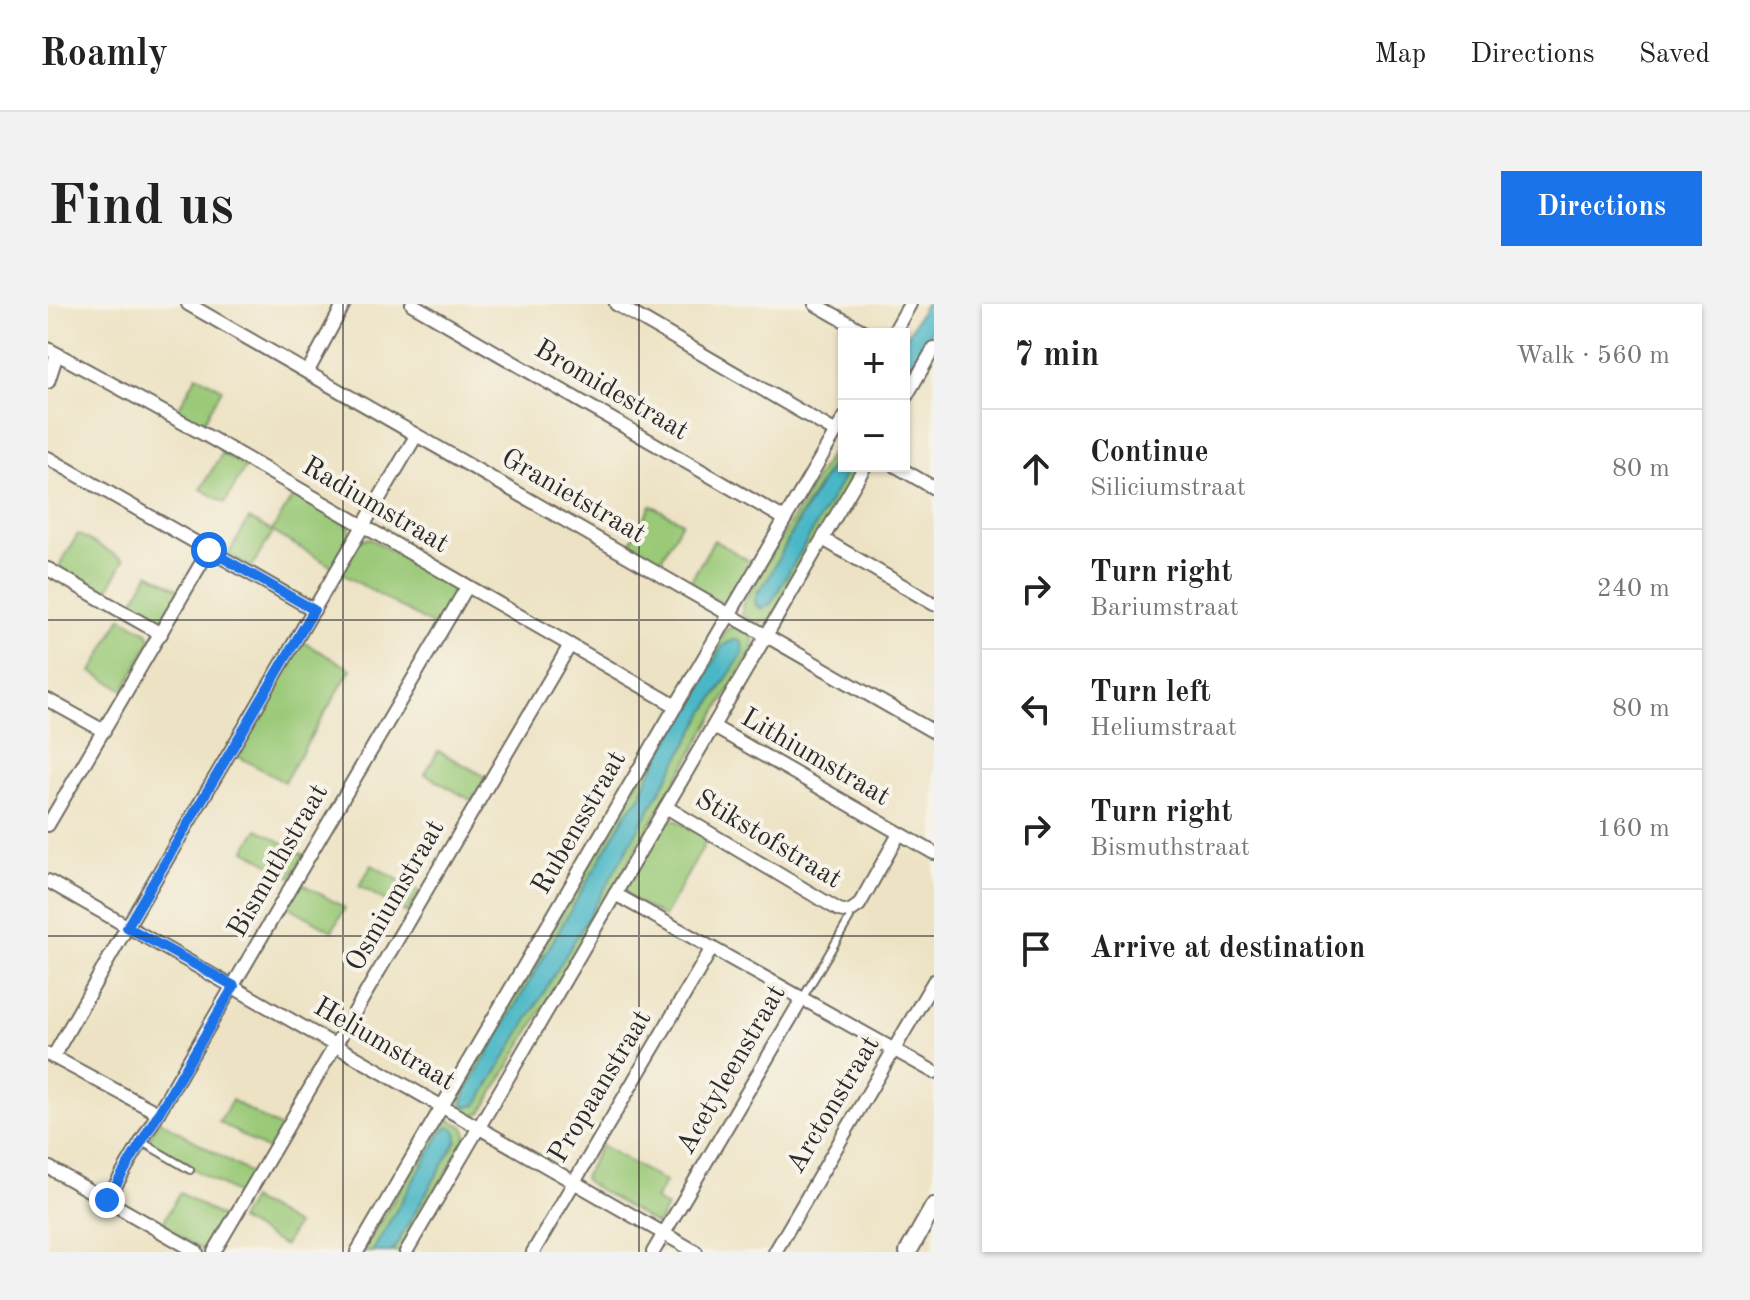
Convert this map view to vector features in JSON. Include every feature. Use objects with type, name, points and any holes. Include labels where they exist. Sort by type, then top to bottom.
[{"type":"street","name":"Granietstraat","points":[[188,304],[934,732]]},
{"type":"street","points":[[308,371],[344,304]]},
{"type":"street","name":"Bromidestraat","points":[[412,304],[785,519]]},
{"type":"street","points":[[616,304],[836,432]]},
{"type":"street","points":[[815,304],[857,328]]},
{"type":"street","points":[[896,328],[910,304]]},
{"type":"street","points":[[910,392],[929,367],[934,348]]},
{"type":"street","points":[[48,382],[53,352]]},
{"type":"street","name":"Radiumstraat","points":[[53,352],[209,437],[676,706]]},
{"type":"street","name":"Rubensstraat","points":[[357,1252],[838,428]]},
{"type":"street","points":[[158,1113],[50,1056],[416,436]]},
{"type":"street","points":[[48,458],[314,610]]},
{"type":"street","points":[[406,1252],[862,472]]},
{"type":"street","points":[[906,472],[934,488]]},
{"type":"street","points":[[823,539],[934,604]]},
{"type":"street","points":[[48,825],[209,550]]},
{"type":"street","points":[[48,569],[161,634]]},
{"type":"street","name":"Bismuthstraat","points":[[107,1200],[467,587]]},
{"type":"street","name":"Osmiumstraat","points":[[214,1252],[570,645]]},
{"type":"street","points":[[48,700],[104,731]]},
{"type":"street","name":"Lithiumstraat","points":[[714,727],[934,853]]},
{"type":"street","name":"Stikstofstraat","points":[[666,807],[839,910],[849,912],[859,905],[899,834]]},
{"type":"street","name":"Heliumstraat","points":[[48,881],[696,1252]]},
{"type":"street","points":[[615,894],[934,1072]]},
{"type":"street","name":"Propaanstraat","points":[[533,1252],[712,948]]},
{"type":"street","name":"Arctonstraat","points":[[775,1252],[934,981]]},
{"type":"street","name":"Acetyleenstraat","points":[[653,1252],[802,999]]},
{"type":"street","points":[[48,1167],[197,1252]]},
{"type":"street","points":[[908,1252],[934,1206]]},
{"type":"lane","name":"Acetyleenstraat","points":[[802,999],[850,918],[849,912]]},
{"type":"lane","points":[[142,1142],[190,1170]]},
{"type":"green space","points":[[197,375],[222,389],[202,425],[177,411]]},
{"type":"green space","points":[[838,440],[838,454],[798,519],[768,580],[758,591],[757,607],[846,472],[858,472],[772,619],[757,624],[742,615],[742,605]]},
{"type":"green space","points":[[222,453],[246,466],[225,503],[201,489]]},
{"type":"green space","points":[[294,494],[349,525],[351,538],[333,567],[273,532],[251,568],[228,555],[249,519],[272,531]]},
{"type":"green space","points":[[651,505],[682,522],[658,565],[627,548]]},
{"type":"green space","points":[[78,534],[124,560],[104,597],[57,570]]},
{"type":"green space","points":[[369,538],[454,586],[456,595],[437,628],[341,573],[360,540]]},
{"type":"green space","points":[[714,540],[753,563],[733,599],[727,601],[710,598],[689,584]]},
{"type":"green space","points":[[149,573],[181,590],[160,622],[154,624],[128,611]]},
{"type":"green space","points":[[121,617],[147,632],[151,641],[124,690],[92,672]]},
{"type":"green space","points":[[734,626],[751,634],[754,643],[752,651],[482,1112],[475,1116],[463,1114],[453,1106],[455,1095],[726,630]],"holes":[[[743,653],[705,712],[475,1105],[467,1107],[463,1104],[466,1091],[628,811],[640,798],[648,777]]]},
{"type":"green space","points":[[301,641],[351,669],[284,782],[234,754]]},
{"type":"green space","points":[[438,751],[486,777],[472,801],[425,774]]},
{"type":"green space","points":[[675,820],[708,838],[664,917],[628,897],[625,887],[665,821]]},
{"type":"green space","points":[[258,829],[304,855],[292,877],[245,850]]},
{"type":"green space","points":[[372,865],[420,892],[407,913],[359,886]]},
{"type":"green space","points":[[300,882],[345,908],[332,931],[286,905]]},
{"type":"green space","points":[[232,1100],[282,1129],[269,1151],[219,1122]]},
{"type":"green space","points":[[447,1119],[463,1126],[466,1138],[400,1252],[392,1252],[457,1140],[441,1133],[372,1252],[362,1252],[439,1124]]},
{"type":"green space","points":[[159,1120],[255,1176],[242,1197],[150,1144],[148,1140]]},
{"type":"green space","points":[[601,1145],[665,1182],[655,1200],[667,1207],[657,1225],[585,1181],[584,1177]]},
{"type":"green space","points":[[180,1193],[227,1220],[210,1247],[201,1249],[161,1226]]},
{"type":"green space","points":[[251,1199],[296,1225],[284,1246],[239,1220]]},
{"type":"water","points":[[925,304],[934,304],[934,326],[910,368],[910,330]]},
{"type":"water","points":[[838,454],[838,472],[847,472],[770,605],[761,609],[755,602],[757,594]]},
{"type":"water","points":[[736,639],[742,642],[743,653],[705,712],[588,918],[480,1100],[476,1105],[463,1105],[466,1091],[628,811],[640,798],[648,777],[723,645]]},
{"type":"water","points":[[449,1126],[456,1130],[457,1140],[392,1252],[372,1252],[441,1133]]},
{"type":"route","points":[[107,1200],[234,986],[127,927],[314,610],[209,550]]}]
